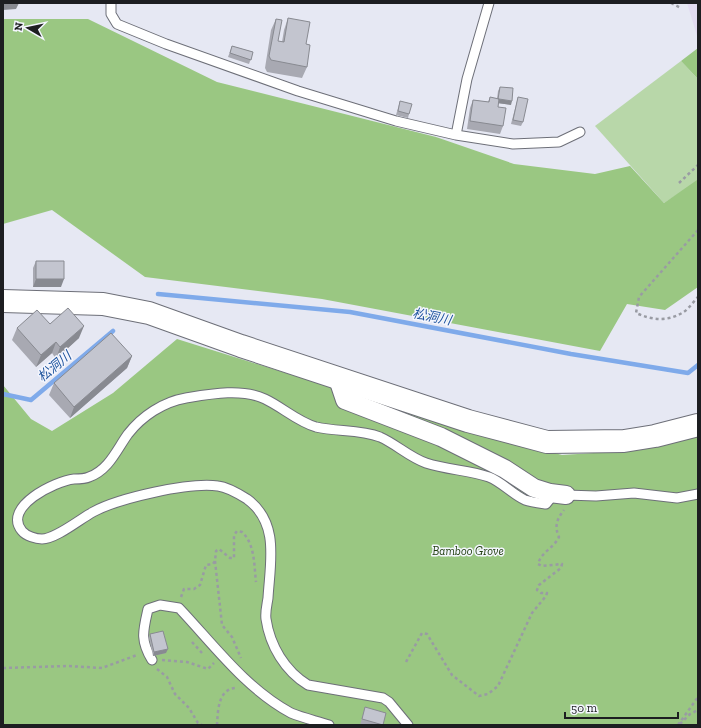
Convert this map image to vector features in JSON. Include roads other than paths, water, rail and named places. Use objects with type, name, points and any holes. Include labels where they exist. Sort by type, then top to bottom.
[{"type":"street","points":[[3,301],[103,304],[149,313],[338,379],[468,421],[547,442],[624,441],[655,436],[698,425]]},
{"type":"street","points":[[338,379],[345,400],[441,437],[505,469],[534,488],[558,494]]},
{"type":"lane","points":[[110,3],[111,14],[118,24],[166,44],[298,92],[396,121],[456,135],[513,144],[559,142],[580,132]]},
{"type":"lane","points":[[456,135],[467,79],[489,3]]},
{"type":"lane","points":[[408,725],[389,702],[383,698],[308,684],[298,679],[286,667],[273,641],[266,619],[270,541],[265,518],[247,499],[223,488],[198,486],[127,498],[94,511],[55,535],[43,540],[32,537],[23,532],[19,525],[19,518],[30,499],[41,490],[62,480],[89,477],[102,469],[137,424],[158,407],[183,398],[219,394],[252,394],[266,399],[316,427],[380,437],[403,452],[426,463],[477,473],[493,478],[526,500],[546,504],[550,499],[558,494],[596,496],[634,493],[677,498],[698,494]]},
{"type":"lane","points":[[152,660],[147,651],[142,634],[148,610],[160,605],[180,608],[222,657],[266,697],[292,713],[329,725]]},
{"type":"waterway","name":"松洞川","points":[[158,294],[350,312],[571,354],[688,373],[698,365]]},
{"type":"waterway","name":"松洞川","points":[[3,394],[31,400],[113,331]]},
{"type":"park label","name":"Bamboo Grove","points":[[468,551]]}]
